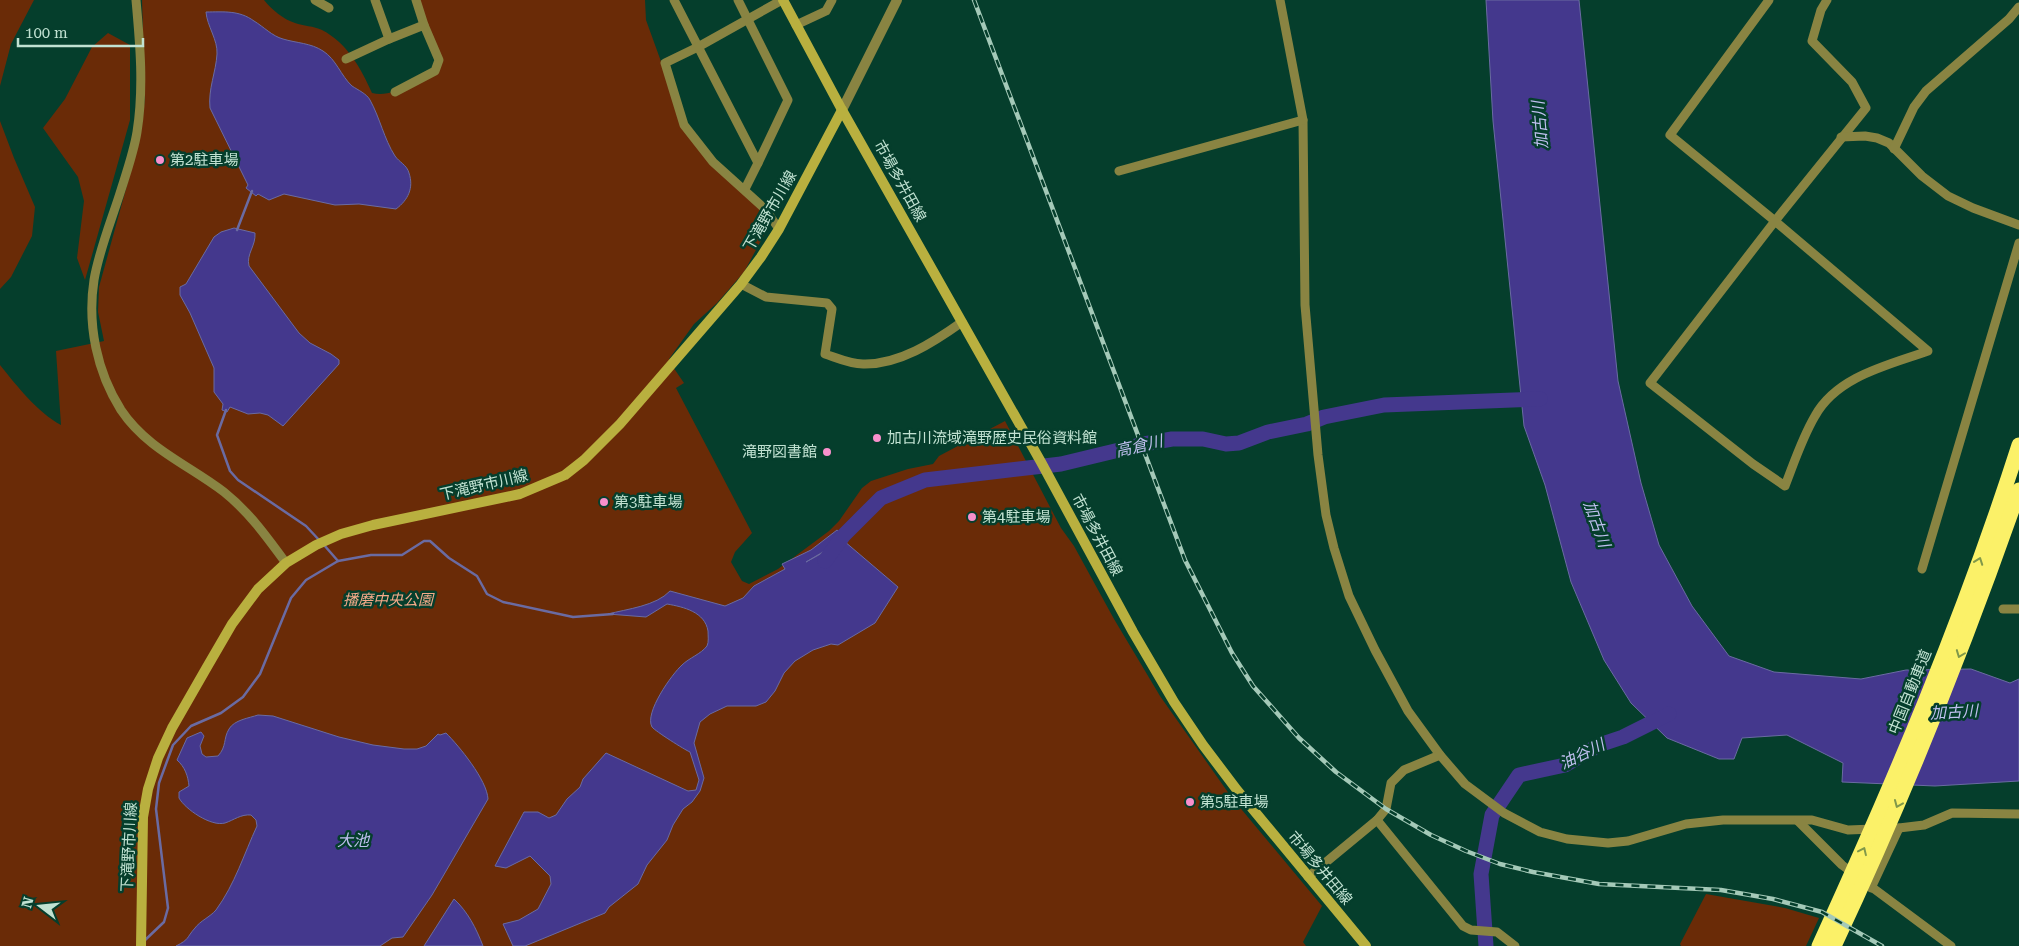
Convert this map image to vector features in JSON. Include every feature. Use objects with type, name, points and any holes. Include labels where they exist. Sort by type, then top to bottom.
[{"type":"highway","name":"中国自動車道","points":[[1970,607],[2019,445]]},
{"type":"highway","name":"中国自動車道","points":[[1819,946],[1834,935],[1894,778],[1970,607],[2019,490]]},
{"type":"main road","points":[[783,0],[842,110]]},
{"type":"main road","name":"下滝野市川線","points":[[141,946],[143,817],[148,789],[158,758],[172,728],[232,624],[258,589],[286,563],[316,545],[341,534],[373,525],[520,494],[565,475],[584,460],[620,424],[742,284],[779,229],[842,110]]},
{"type":"main road","name":"市場多井田線","points":[[842,110],[1049,476],[1133,632],[1174,702],[1203,745],[1308,877],[1366,946]]},
{"type":"street","points":[[136,0],[141,96],[137,133],[94,280],[91,313],[98,356],[104,376],[116,401],[134,427],[159,450],[223,492],[248,513],[286,563]]},
{"type":"street","points":[[315,0],[329,8]]},
{"type":"street","points":[[375,0],[389,39]]},
{"type":"street","points":[[395,92],[435,71],[439,60],[416,0]]},
{"type":"street","points":[[674,0],[758,163]]},
{"type":"street","points":[[738,0],[788,100],[745,189]]},
{"type":"street","points":[[779,229],[764,209],[745,189],[713,162],[684,125],[665,63],[783,0]]},
{"type":"street","points":[[796,24],[826,10],[832,0]]},
{"type":"street","points":[[842,110],[897,0]]},
{"type":"street","points":[[1280,0],[1303,120],[1305,305],[1318,455],[1326,515],[1349,596],[1375,650],[1408,711],[1440,755],[1465,784],[1504,813],[1540,832],[1567,839],[1608,843],[1628,841],[1686,824],[1723,820],[1812,820],[1848,830],[1924,825],[1952,813],[2019,814]]},
{"type":"street","points":[[1769,0],[1670,135],[1774,221],[1928,351],[1861,376],[1841,387],[1827,400],[1815,415],[1785,486],[1753,464],[1650,384],[1774,221],[1840,137],[1866,108],[1852,82],[1812,41],[1825,1]]},
{"type":"street","points":[[1894,150],[1914,108],[1926,92],[1995,31],[2019,7]]},
{"type":"street","points":[[346,59],[424,25]]},
{"type":"street","points":[[1119,171],[1303,120]]},
{"type":"street","points":[[1840,137],[1865,136],[1889,143],[1922,176],[1948,196],[1972,208],[2019,225]]},
{"type":"street","points":[[1922,569],[2019,242]]},
{"type":"street","points":[[742,284],[766,297],[827,303],[832,309],[825,354],[862,364],[889,360],[910,353],[940,338],[962,322]]},
{"type":"street","points":[[2003,609],[2019,609]]},
{"type":"street","points":[[1308,877],[1377,820],[1386,809],[1391,784],[1404,770],[1440,755]]},
{"type":"street","points":[[1377,820],[1463,926],[1471,930],[1492,930],[1515,946]]},
{"type":"street","points":[[1798,821],[1842,865],[1952,946]]},
{"type":"street","points":[[1871,888],[1899,828]]},
{"type":"green space","points":[[0,0],[34,0],[11,44],[0,86]]},
{"type":"green space","name":"播磨中央公園","points":[[142,0],[264,0],[274,11],[286,19],[322,30],[331,35],[352,57],[372,93],[380,94],[405,88],[435,71],[439,59],[416,0],[645,0],[646,20],[684,125],[713,162],[765,209],[770,224],[744,272],[717,303],[694,324],[669,359],[684,383],[676,388],[752,533],[735,552],[731,562],[742,581],[749,584],[778,569],[829,531],[839,521],[862,488],[871,481],[908,469],[933,464],[939,456],[1005,421],[1061,528],[1074,546],[1114,619],[1160,696],[1232,798],[1322,906],[1303,942],[1306,946],[0,946],[0,365],[36,406],[61,425],[56,351],[104,341],[98,312],[99,287],[142,124],[145,97]]},
{"type":"green space","points":[[108,33],[130,45],[130,120],[85,280],[77,258],[84,201],[78,177],[43,128],[65,99],[92,47]]},
{"type":"green space","points":[[0,121],[35,207],[32,236],[11,277],[0,289]]},
{"type":"green space","points":[[1706,894],[1785,908],[1819,918],[1806,946],[1681,946],[1680,944]]},
{"type":"water","name":"加古川","points":[[1486,0],[1579,0],[1618,381],[1641,483],[1659,545],[1692,606],[1729,656],[1774,672],[1861,679],[1906,670],[1971,669],[2010,683],[2019,679],[2019,781],[1935,786],[1842,782],[1843,763],[1787,735],[1742,738],[1734,759],[1719,759],[1667,738],[1631,703],[1604,660],[1571,582],[1545,485],[1524,426],[1493,121]]},
{"type":"water","points":[[206,12],[231,12],[243,15],[279,38],[314,46],[328,54],[348,82],[369,98],[391,149],[408,170],[411,184],[407,198],[396,209],[359,204],[335,205],[284,194],[269,200],[258,194],[256,196],[246,188],[248,185],[210,108],[210,94],[217,49]]},
{"type":"water","points":[[234,228],[255,233],[248,262],[249,266],[299,333],[310,343],[339,360],[339,364],[283,426],[268,415],[260,413],[248,414],[230,407],[227,412],[222,410],[223,404],[214,392],[214,368],[180,295],[180,287],[186,284],[214,237],[221,232]]},
{"type":"water","points":[[837,530],[846,537],[806,562],[844,541],[898,587],[875,623],[838,645],[831,644],[813,650],[795,661],[784,673],[775,691],[766,702],[756,706],[727,706],[710,714],[700,722],[694,743],[704,778],[700,791],[692,802],[683,809],[673,825],[667,840],[647,865],[638,884],[609,907],[605,913],[525,946],[513,946],[503,924],[519,920],[538,909],[551,884],[550,876],[530,856],[506,868],[495,866],[524,812],[538,812],[549,818],[556,815],[567,799],[580,787],[583,779],[606,753],[688,791],[696,790],[699,780],[690,752],[654,729],[651,721],[655,704],[672,677],[685,663],[707,646],[708,631],[703,619],[693,612],[667,604],[646,617],[608,614],[649,604],[670,591],[725,606],[743,598],[754,586],[785,569],[782,564],[811,550]]},
{"type":"water","name":"大池","points":[[258,715],[273,716],[339,737],[373,745],[404,749],[417,749],[426,746],[438,734],[446,733],[478,773],[488,799],[432,895],[403,937],[392,938],[380,946],[176,946],[186,940],[197,926],[216,910],[223,900],[257,826],[256,820],[251,815],[244,815],[219,824],[206,820],[187,807],[179,798],[179,792],[189,786],[188,779],[184,769],[177,760],[187,738],[201,732],[204,736],[200,746],[202,754],[206,757],[218,756],[223,749],[231,726],[234,723]]},
{"type":"water","points":[[454,899],[471,921],[483,946],[424,946]]},
{"type":"waterway","points":[[237,230],[252,191]]},
{"type":"waterway","name":"高倉川","points":[[825,561],[843,536],[881,498],[925,480],[1061,464],[1172,439],[1203,439],[1226,444],[1239,443],[1268,432],[1307,424],[1324,417],[1384,405],[1540,399]]},
{"type":"waterway","points":[[226,410],[217,435],[230,471],[238,480],[306,526],[320,541]]},
{"type":"waterway","points":[[143,942],[164,922],[168,908],[156,809],[159,783],[173,745],[191,726],[221,713],[243,697],[260,674],[291,598],[306,580],[338,561],[371,555],[402,555],[424,541],[430,541],[449,558],[477,576],[487,594],[503,602],[573,617],[613,614]]},
{"type":"waterway","points":[[324,545],[338,561]]},
{"type":"waterway","name":"油谷川","points":[[1486,946],[1481,874],[1492,815],[1519,775],[1565,765],[1599,745],[1623,737],[1669,714]]},
{"type":"railway","points":[[974,0],[1185,560],[1232,653],[1253,686],[1299,738],[1336,772],[1386,809],[1431,835],[1500,864],[1599,884],[1721,890],[1773,899],[1822,912],[1882,946]]},
{"type":"place","name":"第2駐車場","points":[[160,160]]},
{"type":"place","name":"加古川流域滝野歴史民俗資料館","points":[[877,438]]},
{"type":"place","name":"滝野図書館","points":[[827,452]]},
{"type":"place","name":"第3駐車場","points":[[604,502]]},
{"type":"place","name":"第4駐車場","points":[[972,517]]},
{"type":"place","name":"第5駐車場","points":[[1190,802]]}]
